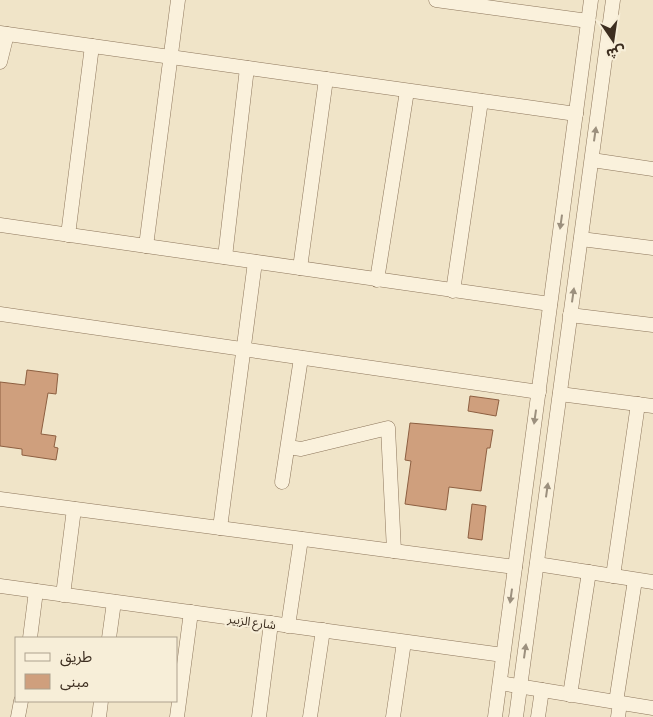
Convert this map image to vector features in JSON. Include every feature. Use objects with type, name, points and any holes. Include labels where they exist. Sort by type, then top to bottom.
[{"type":"street","points":[[146,246],[178,0]]},
{"type":"street","points":[[436,0],[588,21]]},
{"type":"street","points":[[495,717],[591,0]]},
{"type":"street","points":[[516,717],[613,0]]},
{"type":"street","points":[[0,62],[4,34],[576,114]]},
{"type":"street","points":[[68,235],[92,46]]},
{"type":"street","points":[[225,257],[247,68]]},
{"type":"street","points":[[300,268],[326,79]]},
{"type":"street","points":[[377,280],[407,90]]},
{"type":"street","points":[[453,291],[481,101]]},
{"type":"street","points":[[592,160],[653,169]]},
{"type":"street","points":[[564,200],[586,203]]},
{"type":"street","points":[[0,225],[550,304]]},
{"type":"street","points":[[581,239],[653,248]]},
{"type":"street","points":[[220,528],[255,262]]},
{"type":"street","points":[[0,314],[538,392]]},
{"type":"street","points":[[570,315],[653,325]]},
{"type":"street","points":[[282,482],[301,358]]},
{"type":"street","points":[[560,394],[653,406]]},
{"type":"street","points":[[613,576],[638,404]]},
{"type":"street","points":[[288,447],[301,449],[388,428],[394,551]]},
{"type":"street","points":[[0,499],[515,567]]},
{"type":"street","points":[[63,595],[74,509]]},
{"type":"street","points":[[288,626],[301,539]]},
{"type":"street","points":[[537,564],[653,582]]},
{"type":"street","points":[[570,695],[589,572]]},
{"type":"street","points":[[618,717],[618,702],[635,580]]},
{"type":"street","name":"شارع الزبير","points":[[0,586],[503,655]]},
{"type":"street","points":[[30,637],[36,591]]},
{"type":"street","points":[[109,637],[114,602]]},
{"type":"street","points":[[176,717],[191,612]]},
{"type":"street","points":[[259,717],[271,623]]},
{"type":"street","points":[[310,717],[324,630]]},
{"type":"street","points":[[393,717],[404,642]]},
{"type":"street","points":[[500,683],[653,708]]},
{"type":"street","points":[[538,717],[542,690]]},
{"type":"street","points":[[18,717],[20,702]]},
{"type":"street","points":[[99,717],[101,702]]},
{"type":"building","points":[[27,370],[58,374],[56,394],[48,393],[41,434],[56,436],[54,447],[58,448],[56,460],[22,455],[22,449],[0,446],[0,382],[25,385]]},
{"type":"building","points":[[470,396],[499,400],[496,416],[468,411]]},
{"type":"building","points":[[410,423],[493,430],[490,448],[487,448],[481,491],[449,487],[446,510],[405,504],[411,461],[405,460]]},
{"type":"building","points":[[472,504],[486,506],[482,540],[468,538]]}]
